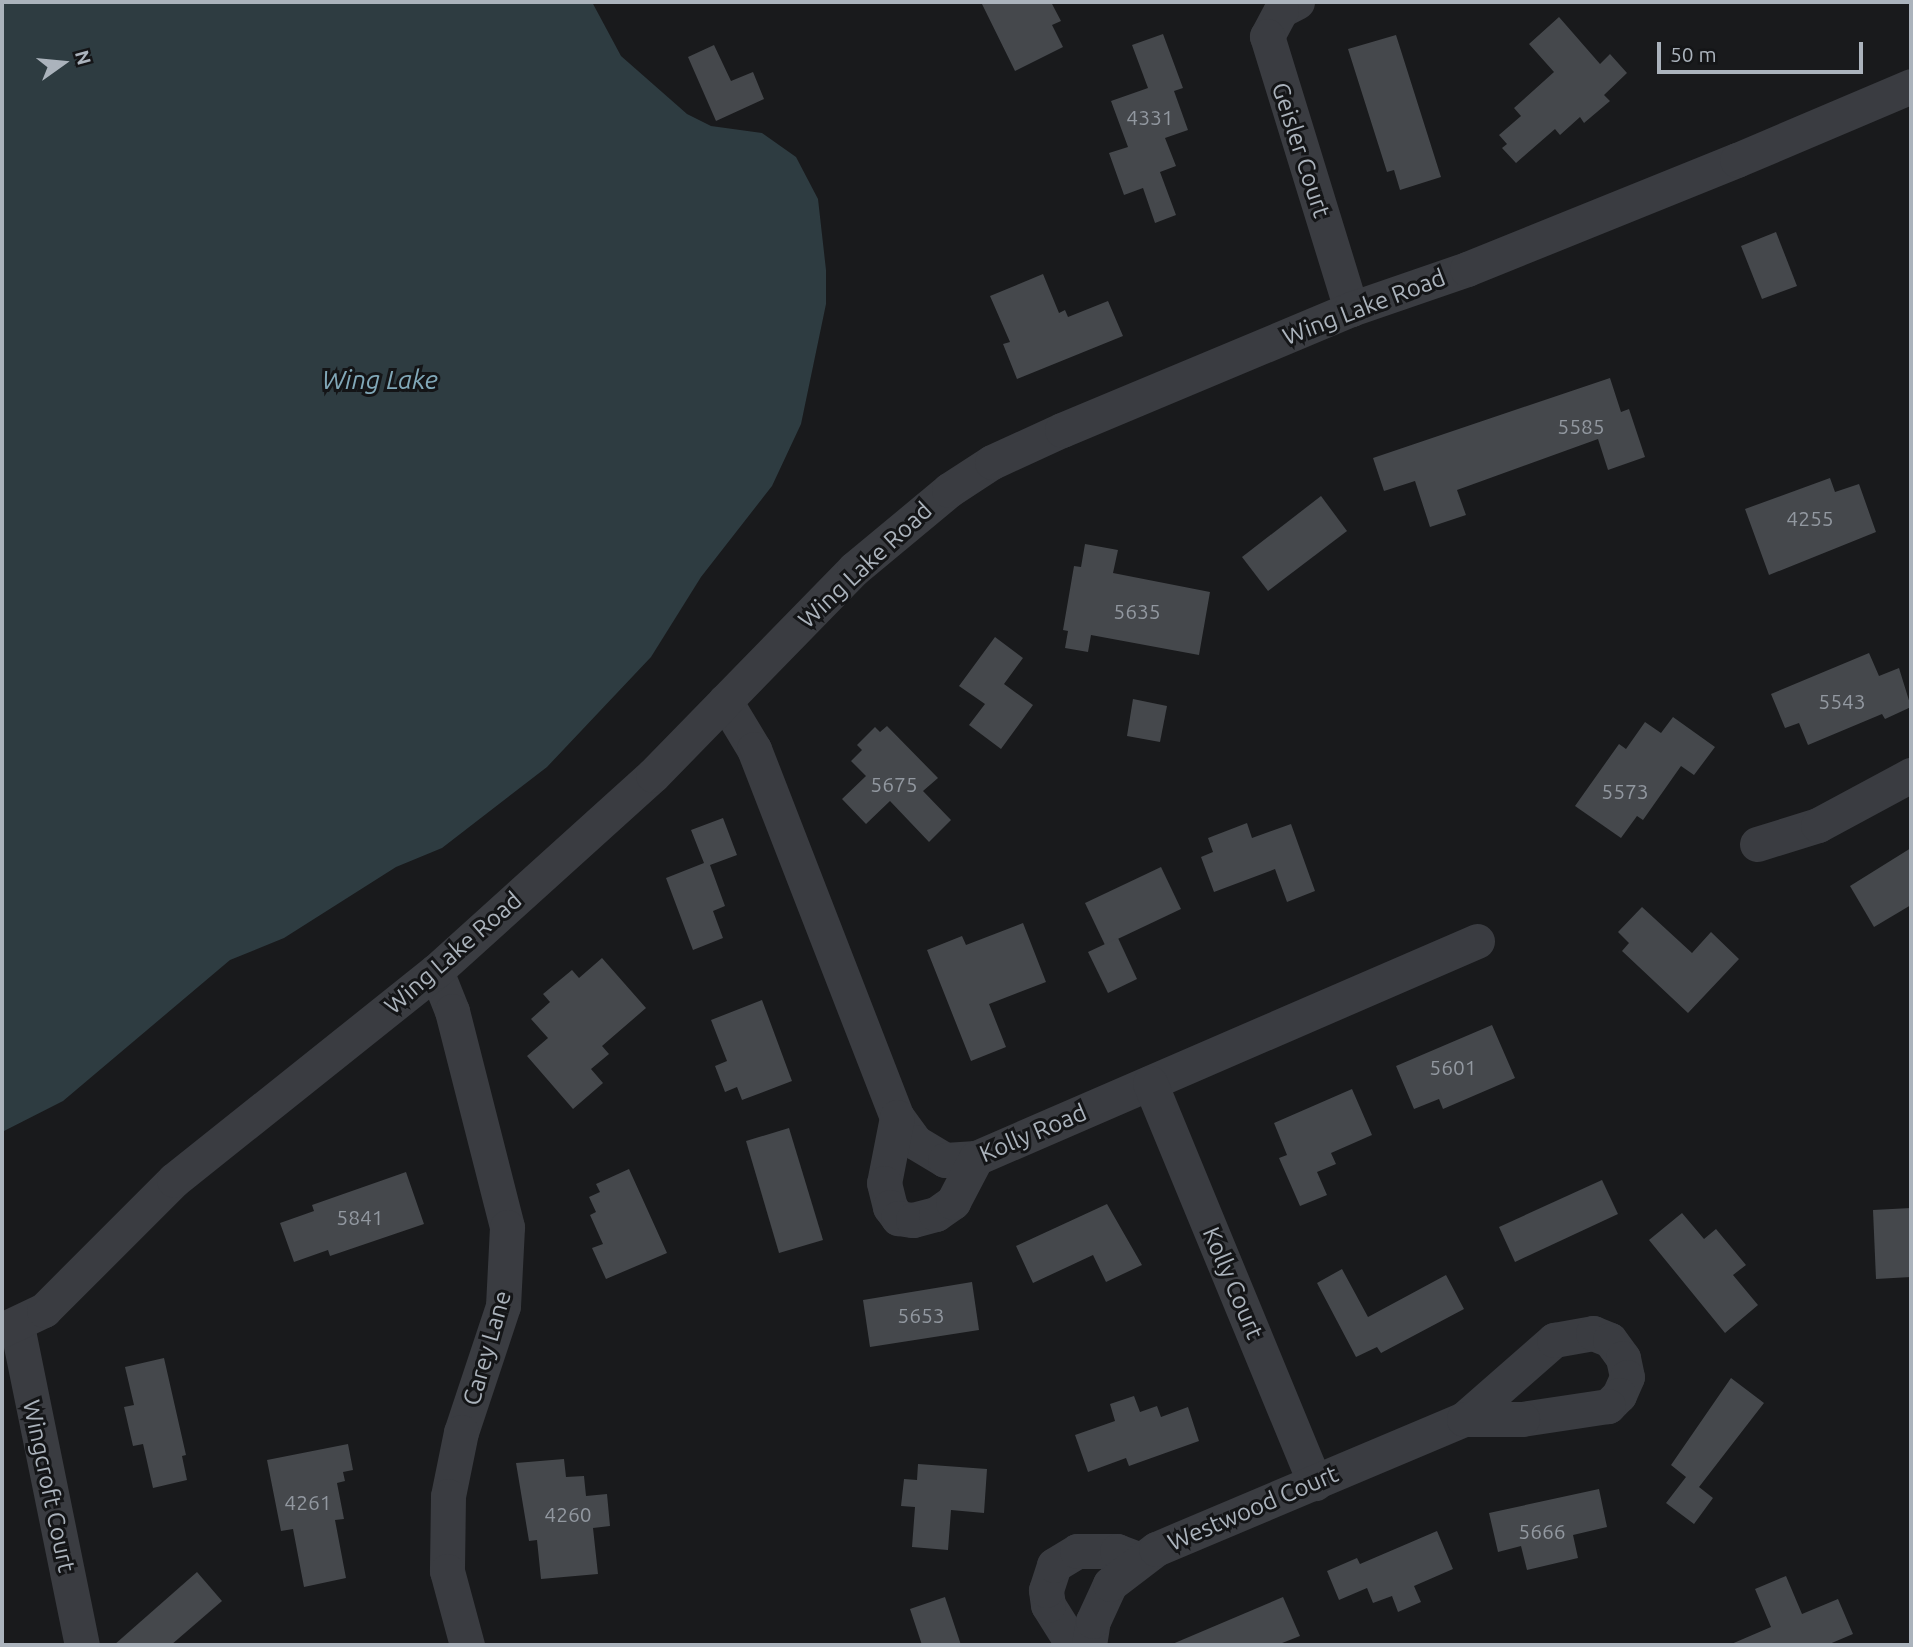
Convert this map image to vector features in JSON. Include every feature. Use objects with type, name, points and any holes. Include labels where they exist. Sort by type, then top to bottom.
[{"type":"street","name":"Geisler Court","points":[[1297,2],[1281,10],[1267,36],[1351,309]]},
{"type":"street","name":"Wing Lake Road","points":[[9,1328],[44,1310],[174,1181],[436,971],[653,775],[853,569],[904,524],[970,476],[1062,430],[1351,309],[1480,264],[1911,86]]},
{"type":"street","name":"Kolly Road","points":[[725,701],[754,749],[897,1117],[915,1142],[929,1153],[959,1162],[976,1158],[1477,941]]},
{"type":"street","points":[[1757,844],[1818,825],[1911,775]]},
{"type":"street","name":"Carey Lane","points":[[436,971],[453,1012],[507,1227],[503,1306],[461,1432],[448,1496],[447,1571],[467,1645]]},
{"type":"street","name":"Kolly Court","points":[[1150,1083],[1315,1483]]},
{"type":"street","points":[[897,1117],[884,1183],[890,1207],[898,1218],[913,1220],[936,1214],[953,1202],[976,1158]]},
{"type":"street","name":"Wingcroft Court","points":[[9,1328],[82,1645]]},
{"type":"street","name":"Westwood Court","points":[[1089,1645],[1099,1603],[1110,1584],[1138,1559],[1464,1419]]},
{"type":"street","points":[[1073,1645],[1048,1605],[1046,1590],[1054,1565],[1077,1551],[1117,1550],[1138,1559]]},
{"type":"water","name":"Wing Lake","points":[[2,2],[592,2],[621,56],[687,114],[711,126],[762,133],[796,157],[818,199],[826,270],[826,304],[801,424],[772,486],[701,577],[651,657],[547,767],[442,848],[396,867],[284,938],[230,960],[63,1101],[2,1132]]},
{"type":"building","points":[[981,2],[1051,2],[1061,21],[1052,25],[1063,47],[1015,71]]},
{"type":"building","points":[[1559,17],[1600,64],[1610,54],[1627,73],[1604,95],[1610,101],[1584,123],[1580,117],[1560,135],[1555,129],[1516,163],[1502,148],[1507,144],[1499,135],[1521,116],[1514,108],[1554,72],[1529,44]]},
{"type":"building","points":[[1163,34],[1183,88],[1174,91],[1188,130],[1165,138],[1176,166],[1160,172],[1176,215],[1155,223],[1143,188],[1124,195],[1109,153],[1128,147],[1111,101],[1148,88],[1132,45]]},
{"type":"building","points":[[1396,35],[1441,177],[1400,190],[1394,170],[1387,172],[1348,49]]},
{"type":"building","points":[[714,45],[731,81],[753,72],[764,99],[716,121],[688,57]]},
{"type":"building","points":[[1776,232],[1797,286],[1762,299],[1741,246]]},
{"type":"building","points":[[1043,274],[1059,313],[1065,310],[1068,317],[1108,301],[1123,336],[1017,379],[1003,344],[1010,342],[990,296]]},
{"type":"building","points":[[1610,378],[1621,412],[1629,409],[1645,457],[1608,470],[1598,439],[1457,490],[1466,515],[1430,527],[1415,481],[1384,491],[1373,458]]},
{"type":"building","points":[[1830,478],[1835,492],[1859,484],[1876,532],[1769,575],[1745,509]]},
{"type":"building","points":[[1321,496],[1347,531],[1268,591],[1242,557]]},
{"type":"building","points":[[1085,544],[1118,550],[1113,573],[1210,592],[1199,655],[1091,635],[1088,652],[1065,648],[1068,631],[1063,630],[1074,566],[1081,567]]},
{"type":"building","points":[[995,637],[1023,658],[1004,684],[1033,705],[1001,749],[969,725],[985,704],[959,686]]},
{"type":"building","points":[[1869,653],[1879,676],[1899,668],[1911,707],[1885,719],[1882,714],[1808,745],[1799,723],[1785,728],[1771,694]]},
{"type":"building","points":[[1133,699],[1167,706],[1160,742],[1127,736]]},
{"type":"building","points":[[1673,717],[1715,747],[1694,775],[1681,766],[1643,820],[1637,816],[1621,838],[1575,806],[1619,744],[1626,749],[1645,722],[1661,733]]},
{"type":"building","points":[[887,726],[938,778],[923,791],[951,820],[929,842],[890,801],[866,824],[842,799],[866,776],[851,761],[862,750],[857,745],[875,727],[880,732]]},
{"type":"building","points":[[723,818],[737,855],[710,865],[725,906],[713,911],[723,938],[693,950],[666,878],[704,863],[691,830]]},
{"type":"building","points":[[1247,823],[1252,838],[1291,824],[1315,891],[1287,902],[1275,869],[1214,892],[1201,857],[1213,852],[1208,838]]},
{"type":"building","points":[[1911,848],[1911,905],[1874,927],[1850,886]]},
{"type":"building","points":[[1161,867],[1181,909],[1105,945],[1085,903]]},
{"type":"building","points":[[1642,907],[1692,953],[1711,932],[1739,959],[1688,1013],[1622,951],[1629,943],[1618,932]]},
{"type":"building","points":[[1023,923],[1046,982],[989,1004],[1006,1047],[971,1061],[927,950],[962,936],[966,945]]},
{"type":"building","points":[[1118,938],[1137,979],[1108,993],[1088,952]]},
{"type":"building","points":[[602,958],[646,1008],[602,1046],[609,1054],[591,1069],[603,1083],[573,1109],[527,1056],[548,1038],[531,1019],[550,1002],[543,994],[572,970],[579,978]]},
{"type":"building","points":[[762,1000],[792,1081],[742,1100],[737,1087],[725,1092],[715,1066],[727,1061],[711,1020]]},
{"type":"building","points":[[1492,1025],[1515,1078],[1443,1109],[1439,1099],[1414,1109],[1396,1066]]},
{"type":"building","points":[[1352,1089],[1372,1135],[1331,1153],[1336,1164],[1317,1172],[1327,1195],[1300,1206],[1279,1158],[1287,1155],[1274,1123]]},
{"type":"building","points":[[789,1128],[823,1240],[779,1253],[746,1141]]},
{"type":"building","points":[[629,1169],[667,1253],[606,1279],[592,1248],[603,1244],[590,1215],[596,1212],[589,1197],[600,1192],[596,1184]]},
{"type":"building","points":[[406,1172],[424,1224],[330,1256],[328,1250],[294,1262],[280,1223],[314,1211],[312,1205]]},
{"type":"building","points":[[1602,1180],[1618,1214],[1515,1262],[1499,1227]]},
{"type":"building","points":[[1107,1204],[1142,1265],[1106,1282],[1093,1255],[1033,1283],[1016,1246]]},
{"type":"building","points":[[1911,1208],[1911,1277],[1876,1279],[1873,1210]]},
{"type":"building","points":[[1682,1213],[1704,1239],[1716,1229],[1746,1265],[1733,1275],[1758,1305],[1725,1333],[1649,1240]]},
{"type":"building","points":[[1342,1269],[1368,1317],[1446,1275],[1464,1309],[1381,1353],[1377,1347],[1356,1357],[1317,1283]]},
{"type":"building","points":[[972,1282],[979,1330],[870,1347],[863,1300]]},
{"type":"building","points":[[164,1358],[186,1455],[182,1456],[187,1480],[153,1488],[143,1444],[133,1446],[124,1407],[134,1405],[125,1367]]},
{"type":"building","points":[[1731,1378],[1764,1403],[1699,1487],[1713,1498],[1694,1524],[1666,1503],[1686,1477],[1671,1465]]},
{"type":"building","points":[[1134,1396],[1140,1412],[1157,1406],[1161,1417],[1188,1407],[1199,1441],[1129,1466],[1126,1458],[1088,1472],[1075,1435],[1115,1421],[1110,1404]]},
{"type":"building","points":[[348,1444],[353,1470],[343,1472],[345,1481],[337,1483],[344,1519],[335,1520],[346,1578],[304,1587],[293,1529],[281,1531],[267,1460]]},
{"type":"building","points":[[564,1459],[566,1477],[584,1476],[586,1496],[607,1494],[610,1526],[593,1528],[598,1574],[541,1579],[537,1540],[529,1541],[516,1463]]},
{"type":"building","points":[[918,1464],[987,1469],[984,1513],[951,1510],[948,1550],[912,1547],[915,1507],[901,1506],[904,1479],[917,1480]]},
{"type":"building","points":[[1599,1489],[1607,1527],[1573,1535],[1578,1558],[1527,1570],[1521,1546],[1498,1552],[1489,1513]]},
{"type":"building","points":[[1437,1531],[1453,1569],[1414,1586],[1421,1602],[1398,1612],[1392,1596],[1373,1603],[1367,1588],[1339,1600],[1327,1571],[1357,1558],[1360,1564]]},
{"type":"building","points":[[197,1572],[222,1601],[171,1645],[114,1645]]},
{"type":"building","points":[[1786,1576],[1802,1614],[1838,1599],[1853,1634],[1827,1645],[1729,1645],[1771,1627],[1755,1589]]},
{"type":"building","points":[[945,1597],[961,1645],[922,1645],[910,1609]]},
{"type":"building","points":[[1283,1597],[1300,1636],[1277,1645],[1170,1645]]}]
